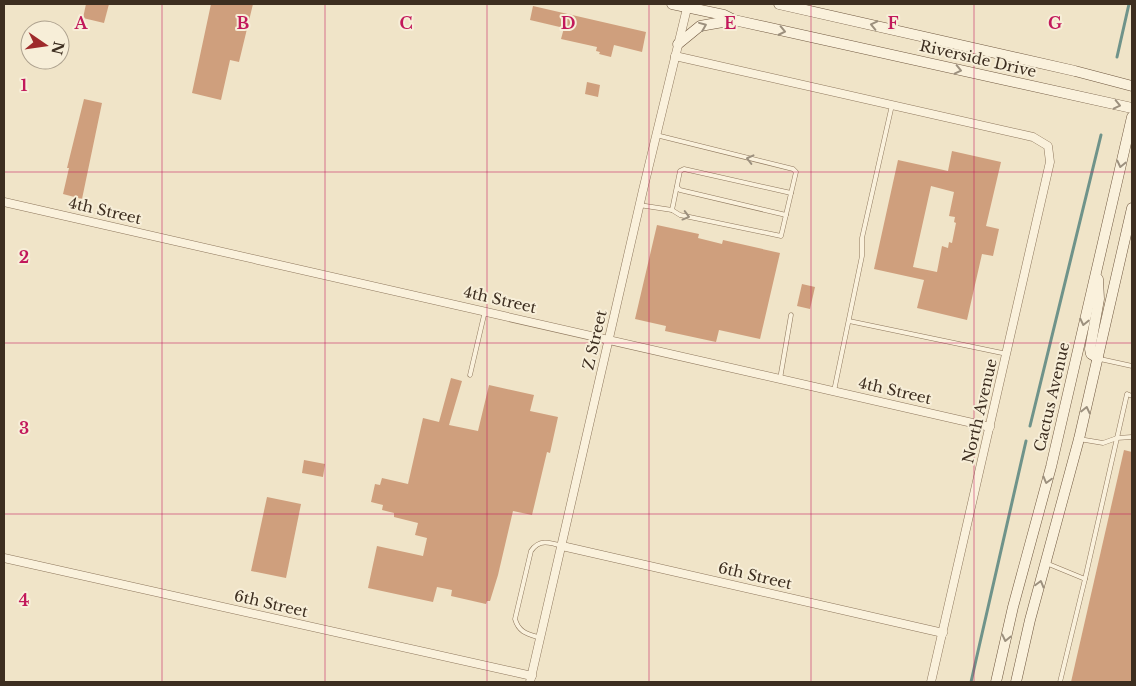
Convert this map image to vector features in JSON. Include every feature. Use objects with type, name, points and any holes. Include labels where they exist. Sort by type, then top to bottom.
[{"type":"main road","name":"Riverside Drive","points":[[672,4],[724,15],[734,20],[1132,108]]},
{"type":"main road","name":"Riverside Drive","points":[[779,4],[1075,71],[1132,86]]},
{"type":"main road","points":[[678,44],[700,26],[734,20]]},
{"type":"main road","name":"Cactus Avenue","points":[[996,682],[1013,607],[1051,467],[1132,116]]},
{"type":"main road","points":[[1016,682],[1079,439],[1132,208]]},
{"type":"main road","points":[[1098,265],[1099,300],[1090,348],[1091,354],[1098,358]]},
{"type":"street","name":"Z Street","points":[[531,679],[639,205],[688,6]]},
{"type":"street","points":[[675,56],[892,105]]},
{"type":"street","name":"North Avenue","points":[[892,105],[1033,137],[1048,146],[1050,162],[932,682]]},
{"type":"street","name":"4th Street","points":[[4,202],[990,427]]},
{"type":"street","name":"6th Street","points":[[562,546],[943,633]]},
{"type":"street","name":"6th Street","points":[[4,558],[531,679]]},
{"type":"lane","points":[[834,391],[862,256],[862,238],[892,105]]},
{"type":"lane","points":[[639,205],[672,210],[680,215],[782,236],[796,172],[793,169],[656,136]]},
{"type":"lane","points":[[672,210],[680,171],[684,169],[791,194]]},
{"type":"lane","points":[[677,188],[786,215]]},
{"type":"lane","points":[[470,375],[485,311]]},
{"type":"lane","points":[[780,379],[791,315]]},
{"type":"lane","points":[[849,321],[1007,354]]},
{"type":"lane","points":[[1098,358],[1132,366]]},
{"type":"lane","points":[[1060,682],[1127,394],[1132,396]]},
{"type":"lane","points":[[1079,439],[1104,443],[1117,438],[1132,437]]},
{"type":"lane","points":[[541,638],[522,632],[517,627],[515,620],[531,551],[535,544],[545,541],[562,546]]},
{"type":"lane","points":[[1046,563],[1084,579]]},
{"type":"building","points":[[86,4],[109,4],[104,23],[83,18]]},
{"type":"building","points":[[211,4],[253,4],[239,62],[230,60],[221,100],[192,93]]},
{"type":"building","points":[[533,6],[646,32],[642,52],[614,45],[611,57],[599,54],[600,52],[596,51],[597,47],[561,39],[564,28],[530,20]]},
{"type":"building","points":[[587,82],[600,85],[598,97],[585,94]]},
{"type":"building","points":[[84,99],[102,103],[82,199],[63,194],[69,168],[67,168]]},
{"type":"building","points":[[952,151],[1001,162],[986,226],[999,229],[993,256],[982,254],[967,320],[917,308],[924,280],[874,269],[898,160],[948,171]],"holes":[[[931,186],[954,192],[949,216],[955,217],[954,222],[956,223],[952,243],[949,242],[948,248],[942,246],[937,272],[913,267]]]},
{"type":"building","points":[[657,225],[699,234],[698,238],[722,244],[723,240],[780,253],[760,339],[719,330],[716,342],[665,331],[666,326],[635,319]]},
{"type":"building","points":[[802,284],[815,287],[810,309],[797,306]]},
{"type":"building","points":[[451,378],[462,381],[449,425],[478,431],[489,385],[534,395],[530,411],[558,417],[550,453],[547,452],[532,515],[513,511],[498,575],[490,601],[487,601],[486,604],[451,596],[452,590],[437,587],[433,602],[368,588],[377,546],[423,556],[427,538],[415,535],[418,523],[394,517],[394,513],[382,510],[383,505],[371,502],[375,484],[380,485],[382,478],[408,484],[423,418],[439,422]]},
{"type":"building","points":[[1124,450],[1132,452],[1132,682],[1071,682]]},
{"type":"building","points":[[304,460],[325,464],[323,477],[302,473]]},
{"type":"building","points":[[267,497],[301,504],[286,578],[251,571]]},
{"type":"waterway","points":[[1117,57],[1129,4]]},
{"type":"waterway","points":[[1030,426],[1101,135]]},
{"type":"waterway","points":[[971,682],[1026,441]]}]
